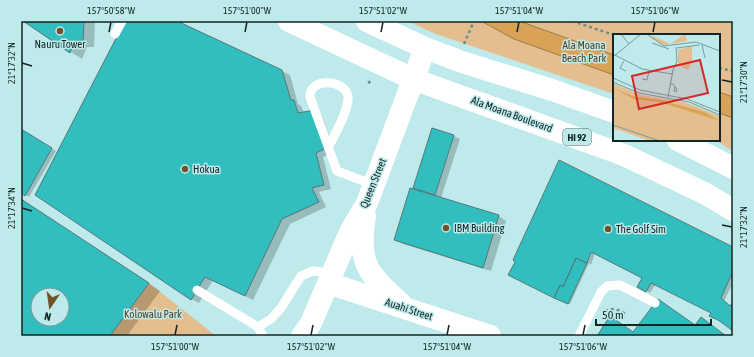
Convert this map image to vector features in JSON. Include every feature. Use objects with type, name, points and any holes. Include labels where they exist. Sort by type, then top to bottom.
[{"type":"main road","name":"Ala Moana Boulevard","points":[[289,21],[413,79],[624,155],[706,194],[733,210]]},
{"type":"main road","points":[[367,21],[425,48],[462,62],[552,90],[613,112]]},
{"type":"main road","name":"Queen Street","points":[[302,336],[311,323],[350,232],[370,194],[425,48]]},
{"type":"main road","points":[[680,141],[733,168]]},
{"type":"main road","points":[[370,194],[362,241],[368,269],[378,283],[405,308]]},
{"type":"main road","name":"Auahi Street","points":[[330,278],[405,308],[490,336]]},
{"type":"lane","points":[[115,34],[122,21]]},
{"type":"lane","points":[[329,146],[344,113],[348,98],[346,91],[342,87],[325,83],[313,88],[310,93],[337,170],[370,194]]},
{"type":"lane","points":[[258,327],[271,319],[281,308],[301,276],[313,272],[330,278]]},
{"type":"lane","points":[[579,336],[601,292],[607,286],[620,285],[655,303]]},
{"type":"lane","points":[[197,290],[258,327],[263,336]]},
{"type":"path","points":[[467,38],[474,21]]},
{"type":"path","points":[[572,21],[613,35]]},
{"type":"path","points":[[720,68],[733,71]]},
{"type":"path","points":[[602,317],[605,311],[612,308],[617,309],[627,315]]},
{"type":"green space","name":"Ala Moana Beach Park","points":[[408,21],[733,21],[733,151],[717,141],[720,141],[720,34],[613,34],[613,94],[433,33]]},
{"type":"green space","name":"Kolowalu Park","points":[[149,283],[216,336],[110,336]]},
{"type":"shaded area","points":[[481,21],[519,21],[613,55],[613,75],[514,39]]},
{"type":"shaded area","points":[[720,92],[733,97],[733,118],[720,113]]},
{"type":"building","name":"Nauru Tower","points":[[23,21],[84,21],[83,41],[75,41],[70,53]]},
{"type":"building","name":"Hokua","points":[[125,21],[177,21],[282,70],[291,100],[294,100],[298,113],[315,110],[328,147],[316,153],[324,185],[312,188],[319,202],[282,219],[245,296],[205,277],[191,300],[35,195]]},
{"type":"building","points":[[432,128],[454,135],[435,195],[413,188]]},
{"type":"building","points":[[21,129],[52,148],[25,196],[21,193]]},
{"type":"building","points":[[559,160],[733,247],[733,271],[721,298],[730,306],[733,302],[733,331],[718,320],[709,316],[711,313],[651,283],[646,292],[637,287],[642,278],[591,252],[587,263],[576,258],[563,287],[560,285],[554,298],[508,275],[515,262],[513,260]]},
{"type":"building","name":"IBM Building","points":[[410,188],[499,215],[483,268],[394,240]]},
{"type":"building","points":[[21,199],[149,283],[110,336],[21,336]]},
{"type":"building","points":[[576,258],[587,263],[568,304],[554,298],[560,285],[563,287]]},
{"type":"building","points":[[658,299],[695,325],[701,317],[726,336],[597,336],[610,316],[633,332]]},
{"type":"place","name":"Nauru Tower","points":[[60,31]]},
{"type":"place","name":"Hokua","points":[[185,169]]},
{"type":"place","name":"IBM Building","points":[[446,228]]},
{"type":"place","name":"The Golf Sim","points":[[608,229]]}]
